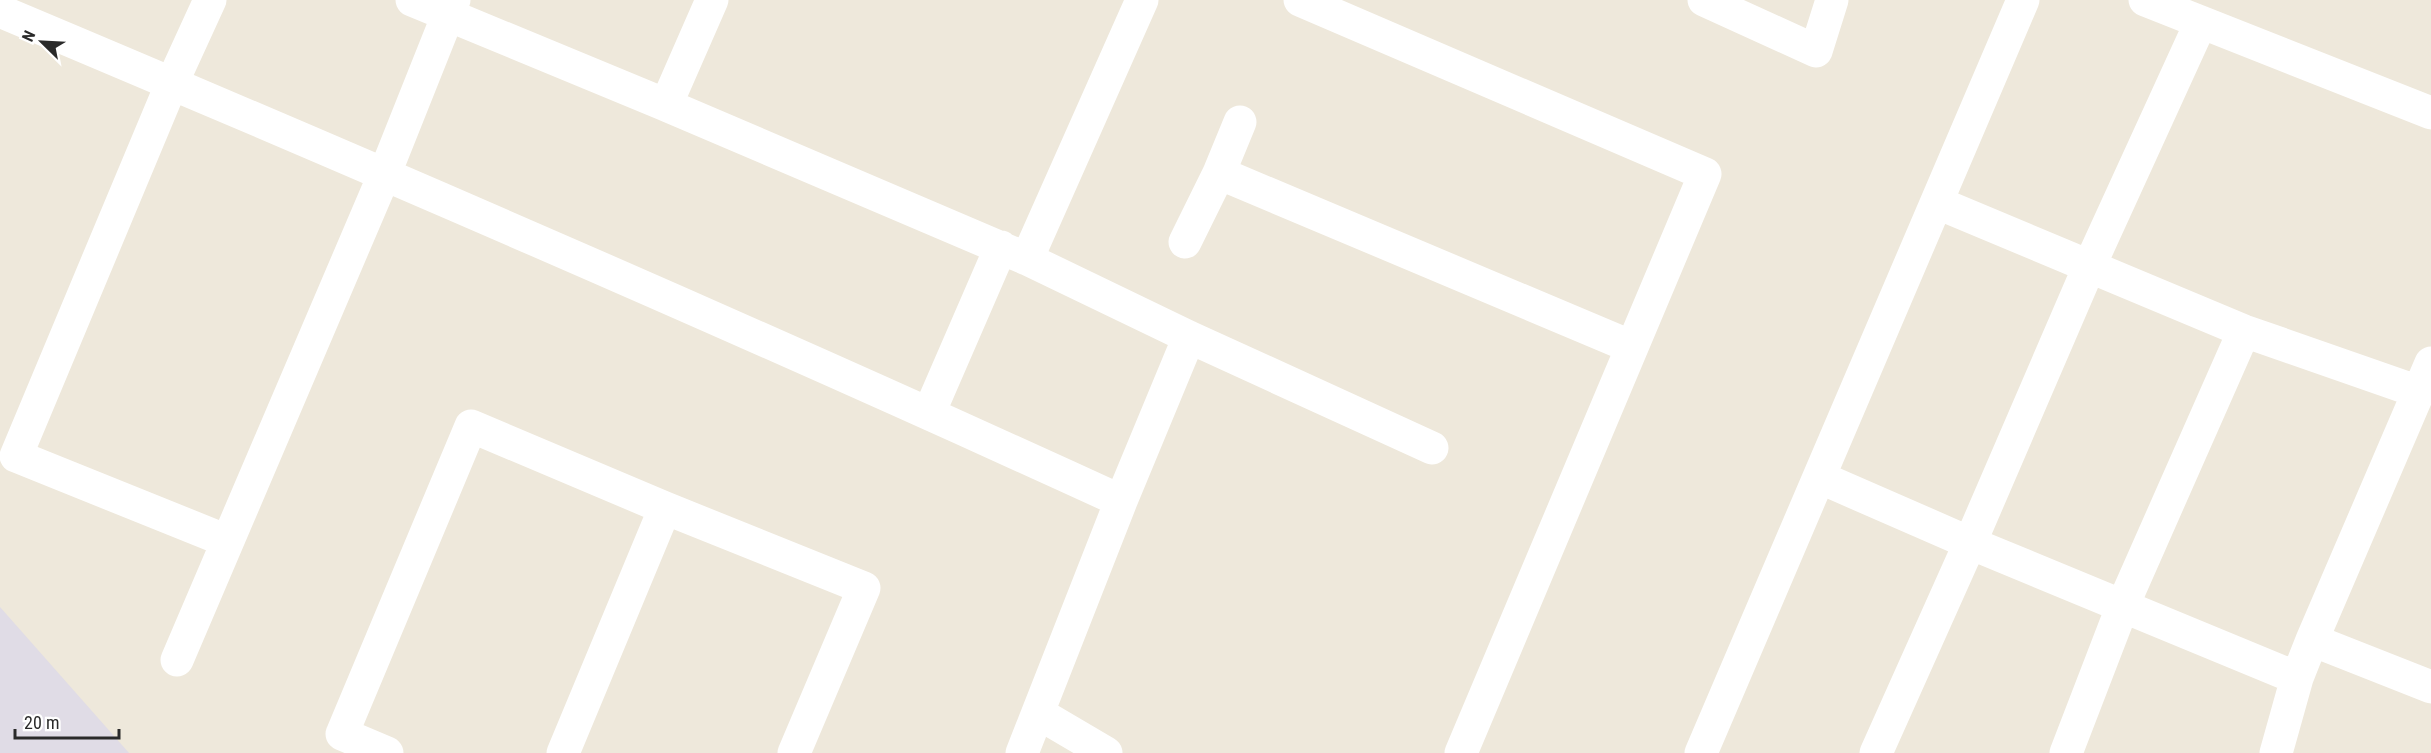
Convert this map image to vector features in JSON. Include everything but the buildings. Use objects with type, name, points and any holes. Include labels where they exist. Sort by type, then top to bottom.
[{"type":"street","points":[[0,5],[2,0]]},
{"type":"street","points":[[210,0],[172,83],[16,456],[227,541]]},
{"type":"street","points":[[411,0],[451,7],[666,105],[1014,253],[1189,337],[1432,448]]},
{"type":"street","points":[[666,105],[712,0]]},
{"type":"street","points":[[929,413],[1014,253],[1142,0]]},
{"type":"street","points":[[1300,0],[1706,174],[1461,753]]},
{"type":"street","points":[[1704,0],[1816,51],[1832,0]]},
{"type":"street","points":[[1701,753],[2023,0]]},
{"type":"street","points":[[2145,0],[2431,113]]},
{"type":"street","points":[[177,660],[385,173],[451,7]]},
{"type":"street","points":[[0,11],[385,173],[929,413],[1120,501]]},
{"type":"street","points":[[1876,753],[2089,267],[2201,22]]},
{"type":"street","points":[[1185,242],[1240,122]]},
{"type":"street","points":[[1219,172],[1632,347]]},
{"type":"street","points":[[1938,203],[2244,331],[2425,378],[2312,640],[2297,678],[2276,753]]},
{"type":"street","points":[[2066,753],[2123,605],[2244,331]]},
{"type":"street","points":[[1022,753],[1120,501],[1189,337]]},
{"type":"street","points":[[387,753],[350,743],[471,426],[665,508],[864,588],[794,753]]},
{"type":"street","points":[[1819,477],[1970,543],[2297,678]]},
{"type":"street","points":[[563,753],[665,508]]},
{"type":"street","points":[[2312,640],[2431,687]]},
{"type":"street","points":[[1038,713],[1106,753]]},
{"type":"shaded area","points":[[0,607],[129,753],[0,753]]}]
